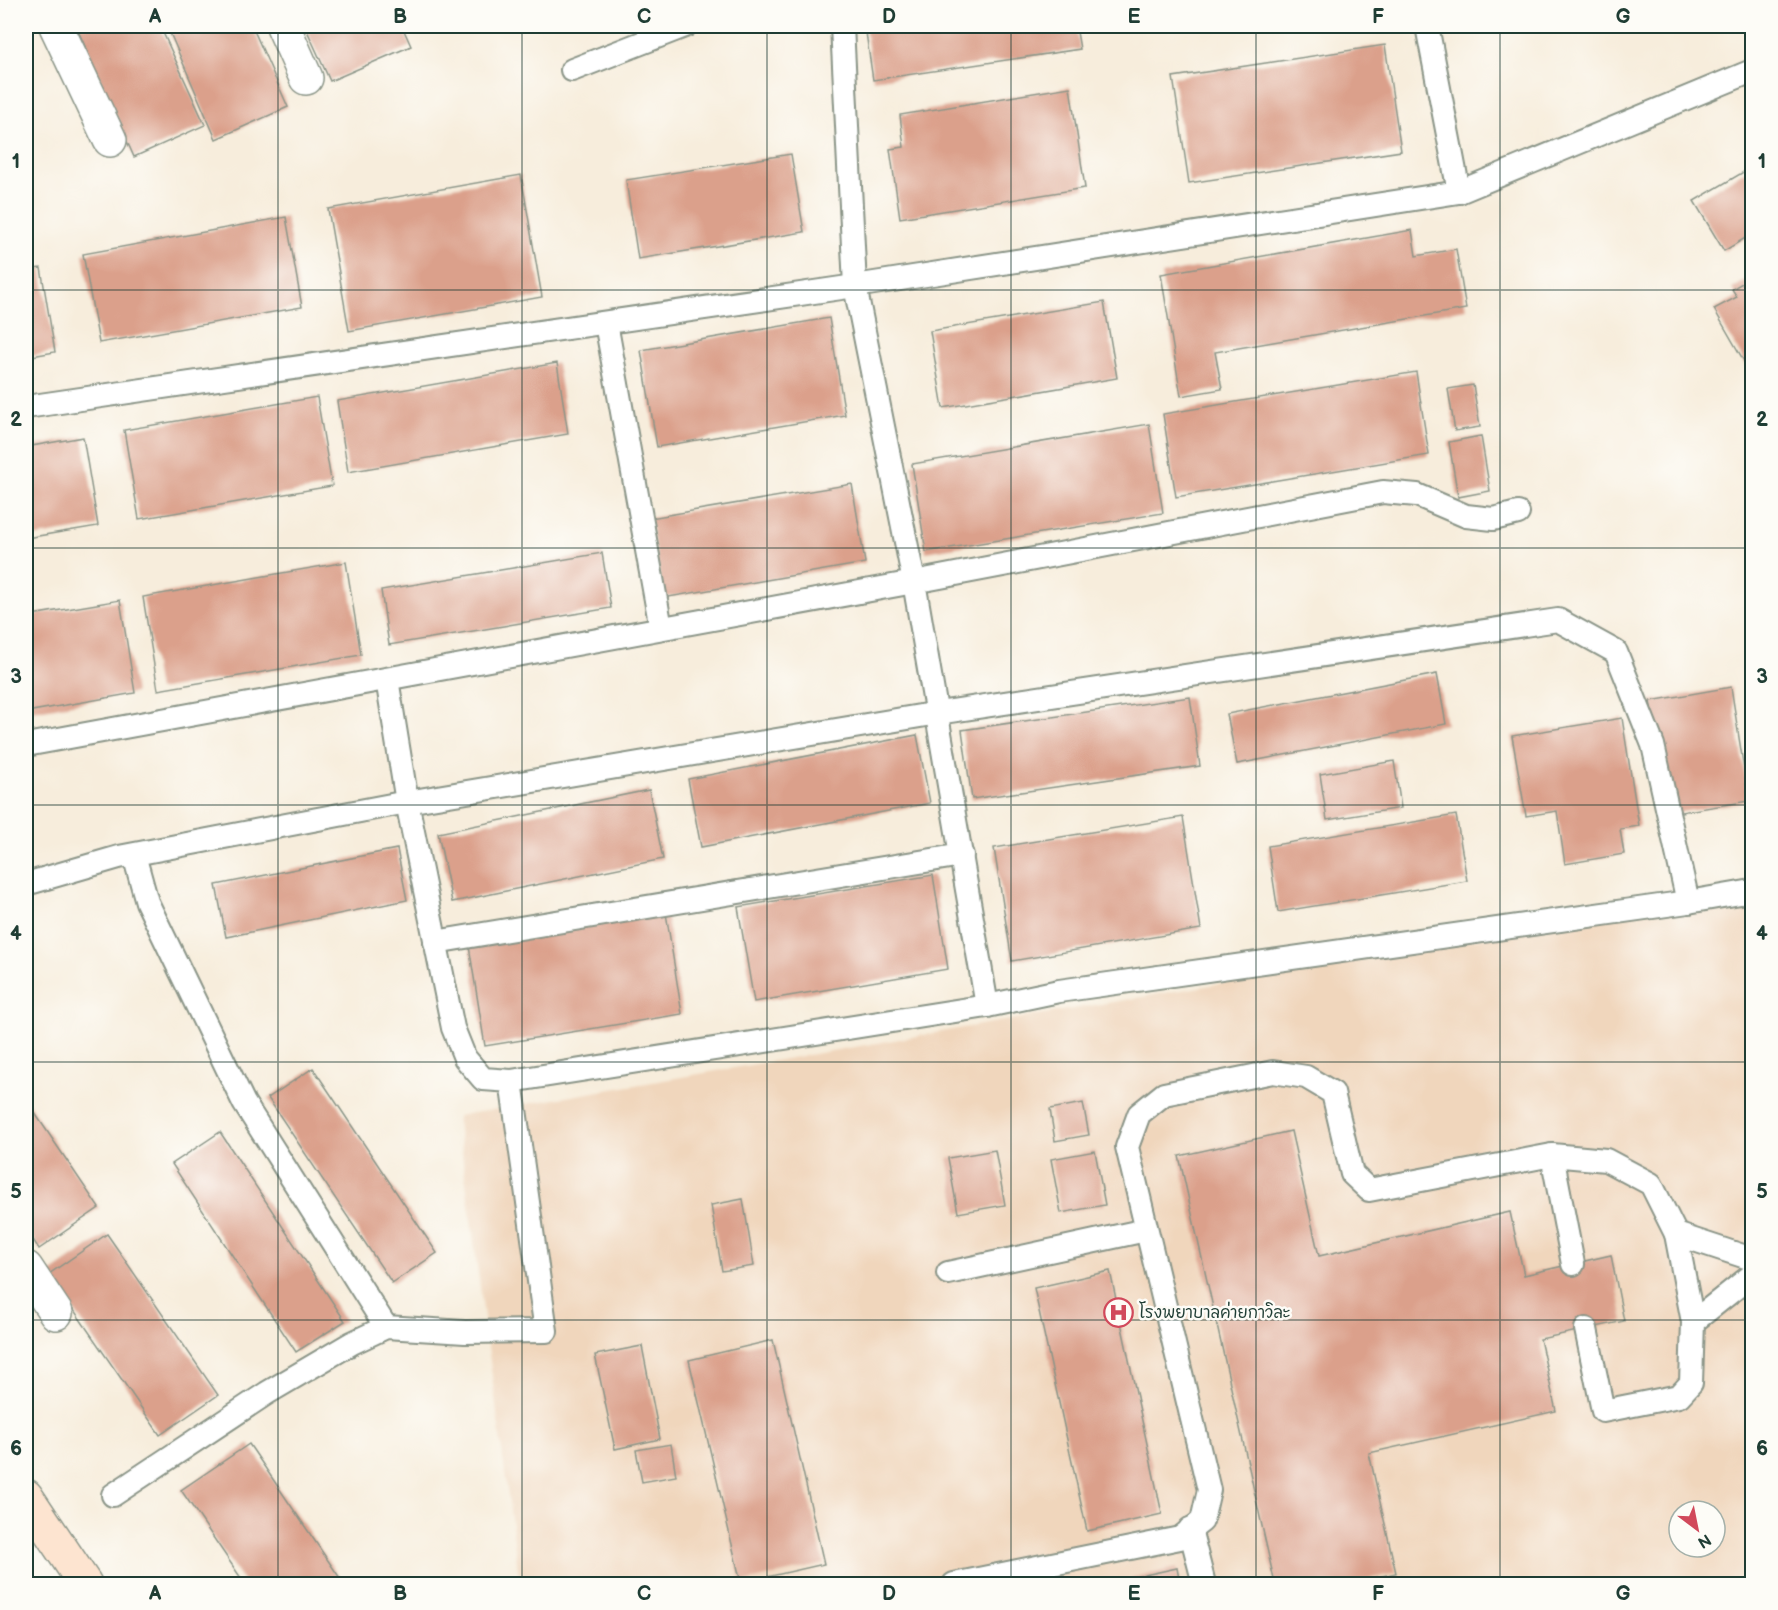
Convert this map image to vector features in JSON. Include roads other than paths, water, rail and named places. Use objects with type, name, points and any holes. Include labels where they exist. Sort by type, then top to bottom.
[{"type":"street","points":[[57,26],[110,141]]},
{"type":"street","points":[[283,26],[306,78]]},
{"type":"street","points":[[26,1268],[56,1313]]},
{"type":"street","points":[[26,1496],[85,1584]]},
{"type":"lane","points":[[572,70],[685,26]]},
{"type":"lane","points":[[842,26],[855,286],[914,582],[987,1006]]},
{"type":"lane","points":[[1427,26],[1459,192]]},
{"type":"lane","points":[[26,407],[855,286],[1459,192],[1752,71]]},
{"type":"lane","points":[[606,323],[661,628]]},
{"type":"lane","points":[[26,745],[914,582],[1383,492],[1417,495],[1466,516],[1493,519],[1518,513]]},
{"type":"lane","points":[[26,884],[119,857],[406,802],[938,713],[1558,620],[1616,652],[1653,745],[1688,902]]},
{"type":"lane","points":[[387,679],[406,802],[453,1028],[465,1058],[483,1079],[511,1081],[987,1006],[1059,991],[1752,891]]},
{"type":"lane","points":[[134,855],[147,902],[244,1103],[386,1327]]},
{"type":"lane","points":[[435,942],[962,855]]},
{"type":"lane","points":[[954,1584],[1180,1538],[1202,1521],[1209,1490],[1127,1147],[1139,1114],[1164,1094],[1273,1072],[1306,1077],[1333,1093],[1352,1174],[1369,1190],[1552,1155],[1606,1160],[1651,1184],[1676,1234],[1693,1322],[1691,1383],[1679,1396],[1603,1411],[1586,1329]]},
{"type":"lane","points":[[113,1495],[267,1393],[352,1343],[386,1327],[465,1332],[546,1331],[511,1081]]},
{"type":"lane","points":[[1552,1155],[1573,1264]]},
{"type":"lane","points":[[948,1273],[1146,1230]]},
{"type":"lane","points":[[1676,1234],[1752,1259]]},
{"type":"lane","points":[[1693,1322],[1752,1275]]},
{"type":"lane","points":[[1190,1529],[1204,1584]]},
{"type":"place","name":"โรงพยาบาลค่ายกาวิละ","points":[[1118,1313]]}]
